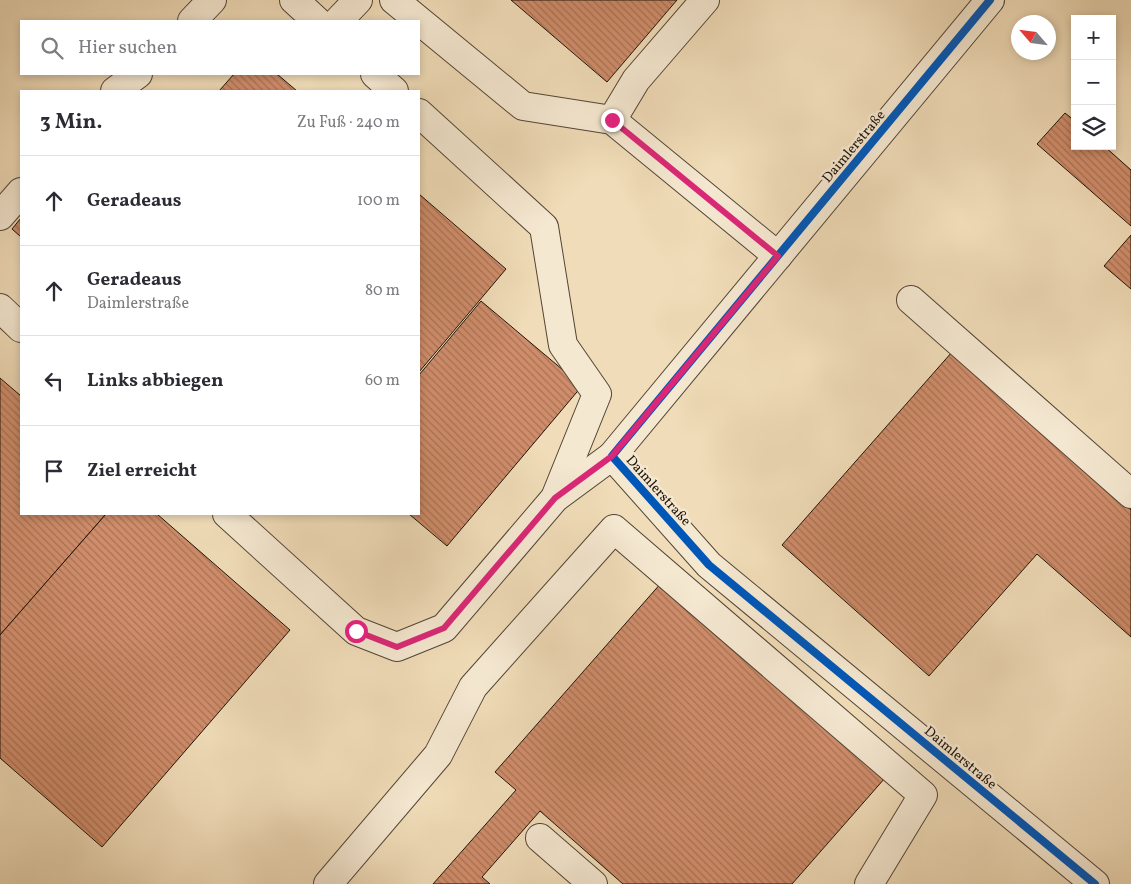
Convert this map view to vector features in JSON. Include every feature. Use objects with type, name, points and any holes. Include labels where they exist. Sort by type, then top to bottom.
[{"type":"street","points":[[193,20],[212,0]]},
{"type":"street","points":[[294,0],[316,20]]},
{"type":"street","points":[[339,20],[358,0]]},
{"type":"street","points":[[394,0],[418,20]]},
{"type":"street","points":[[612,120],[636,80],[705,0]]},
{"type":"street","name":"Daimlerstraße","points":[[990,0],[612,456],[709,565],[1095,884]]},
{"type":"street","points":[[420,21],[523,106],[612,120],[778,256]]},
{"type":"street","points":[[116,90],[137,75]]},
{"type":"street","points":[[376,75],[393,90]]},
{"type":"street","points":[[420,114],[544,227],[563,345],[597,394],[555,498]]},
{"type":"street","points":[[0,216],[20,193]]},
{"type":"street","points":[[911,300],[1131,494]]},
{"type":"street","points":[[0,308],[20,327]]},
{"type":"street","points":[[227,515],[356,631],[397,647],[444,628],[555,498],[612,456]]},
{"type":"street","points":[[328,884],[438,755],[473,686],[614,529],[923,795],[868,884]]},
{"type":"street","points":[[540,838],[593,884]]},
{"type":"building","points":[[511,0],[677,0],[607,82]]},
{"type":"building","points":[[233,75],[278,75],[296,90],[220,90]]},
{"type":"building","points":[[1065,113],[1071,118],[1071,150],[1108,150],[1131,170],[1131,226],[1037,144]]},
{"type":"building","points":[[420,195],[506,269],[420,371]]},
{"type":"building","points":[[20,219],[20,236],[12,229]]},
{"type":"building","points":[[1131,235],[1131,289],[1104,266]]},
{"type":"building","points":[[481,301],[582,386],[447,546],[410,515],[420,515],[420,374]]},
{"type":"building","points":[[952,352],[1131,510],[1131,637],[1037,554],[929,676],[782,545]]},
{"type":"building","points":[[0,378],[20,395],[20,515],[105,515],[0,635]]},
{"type":"building","points":[[105,515],[158,515],[290,630],[102,847],[0,758],[0,635]]},
{"type":"building","points":[[662,582],[885,778],[792,884],[623,884],[540,811],[482,877],[490,884],[433,884],[516,790],[495,772]]},
{"type":"cycle path","points":[[990,0],[612,456],[709,565],[1095,884]]},
{"type":"route","points":[[356,631],[397,647],[444,628],[555,498],[612,456],[778,256],[612,120]]}]
